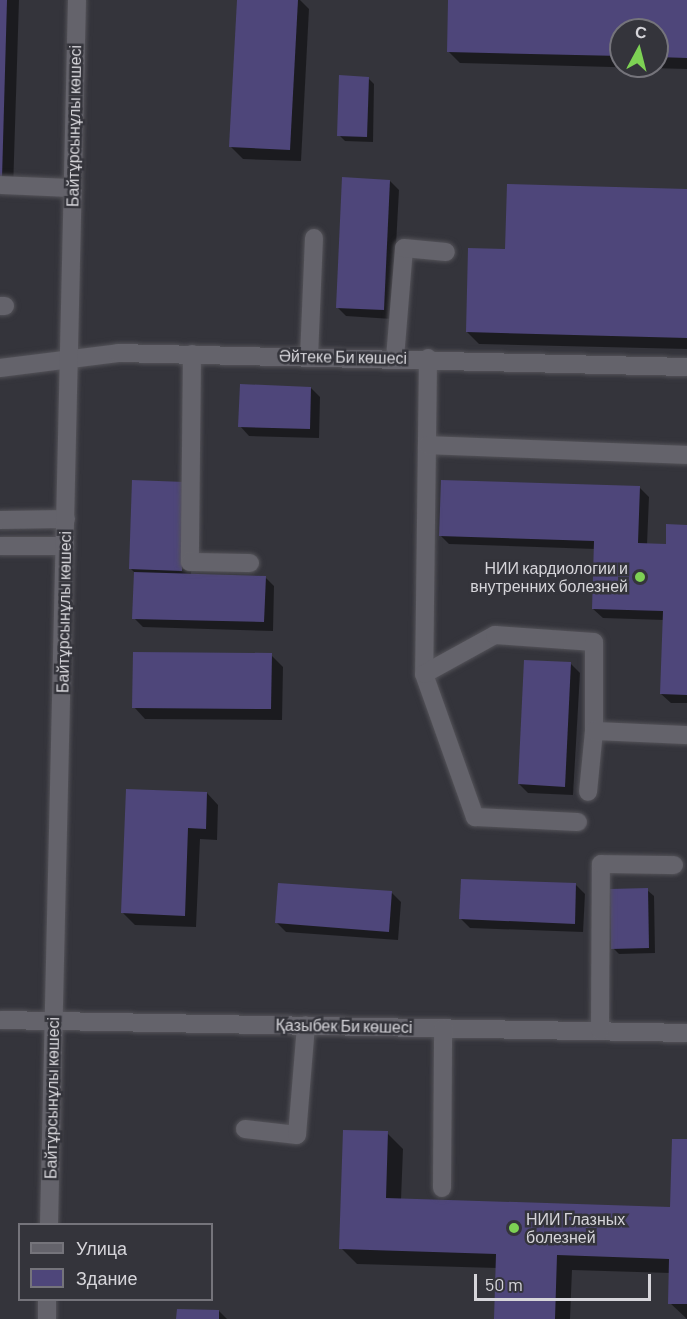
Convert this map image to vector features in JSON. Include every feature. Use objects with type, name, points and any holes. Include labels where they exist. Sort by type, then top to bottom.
[{"type":"street","name":"Байтұрсынұлы көшесі","points":[[49,1223],[77,0]]},
{"type":"street","points":[[0,185],[73,188]]},
{"type":"street","points":[[309,357],[314,238]]},
{"type":"street","points":[[395,358],[404,248],[446,252]]},
{"type":"street","name":"Әйтеке Би көшесі","points":[[0,368],[118,353],[428,358],[687,367]]},
{"type":"street","points":[[192,354],[190,562],[250,563]]},
{"type":"street","points":[[428,358],[424,674],[475,817],[578,822]]},
{"type":"street","points":[[427,445],[687,455]]},
{"type":"street","points":[[0,520],[66,519]]},
{"type":"street","points":[[0,546],[65,546]]},
{"type":"street","points":[[424,674],[495,635],[594,642],[594,731],[588,792]]},
{"type":"street","points":[[594,731],[687,735]]},
{"type":"street","points":[[600,1031],[601,864],[674,865]]},
{"type":"street","name":"Қазыбек Би көшесі","points":[[0,1020],[687,1033]]},
{"type":"street","points":[[244,1129],[297,1135],[306,1026]]},
{"type":"street","points":[[442,1188],[443,1028]]},
{"type":"street","points":[[47,1301],[47,1319]]},
{"type":"building","points":[[0,0],[7,0],[2,178],[0,178]]},
{"type":"building","points":[[237,0],[298,0],[290,150],[229,147]]},
{"type":"building","points":[[448,0],[687,0],[687,58],[669,57],[669,18],[609,18],[609,56],[447,52]]},
{"type":"building","points":[[339,75],[369,77],[367,137],[337,136]]},
{"type":"building","points":[[342,177],[390,180],[384,310],[336,308]]},
{"type":"building","points":[[507,184],[687,189],[687,338],[466,332],[468,248],[505,249]]},
{"type":"building","points":[[240,384],[311,387],[310,429],[238,427]]},
{"type":"building","points":[[132,480],[185,482],[182,571],[129,569]]},
{"type":"building","name":"НИИ кардиологии и внутренних болезней","points":[[441,480],[640,486],[638,543],[666,544],[666,524],[687,525],[687,695],[660,694],[663,611],[592,609],[594,541],[439,536]]},
{"type":"building","points":[[134,572],[266,576],[264,622],[132,619]]},
{"type":"building","points":[[133,652],[272,653],[271,709],[132,708]]},
{"type":"building","points":[[524,660],[571,662],[565,787],[518,784]]},
{"type":"building","points":[[126,789],[207,792],[206,829],[188,828],[185,916],[121,913]]},
{"type":"building","points":[[461,879],[576,883],[575,924],[459,919]]},
{"type":"building","points":[[278,883],[392,891],[389,932],[275,923]]},
{"type":"building","points":[[648,888],[649,948],[611,949],[610,889]]},
{"type":"building","name":"НИИ Глазных болезней","points":[[343,1130],[388,1131],[386,1198],[670,1207],[672,1139],[687,1139],[687,1304],[668,1304],[669,1259],[557,1255],[555,1319],[494,1319],[496,1254],[339,1249]]},
{"type":"building","points":[[177,1309],[219,1310],[219,1319],[176,1319]]},
{"type":"place","name":"НИИ кардиологии и внутренних болезней","points":[[640,577]]},
{"type":"place","name":"НИИ Глазных болезней","points":[[514,1228]]}]
